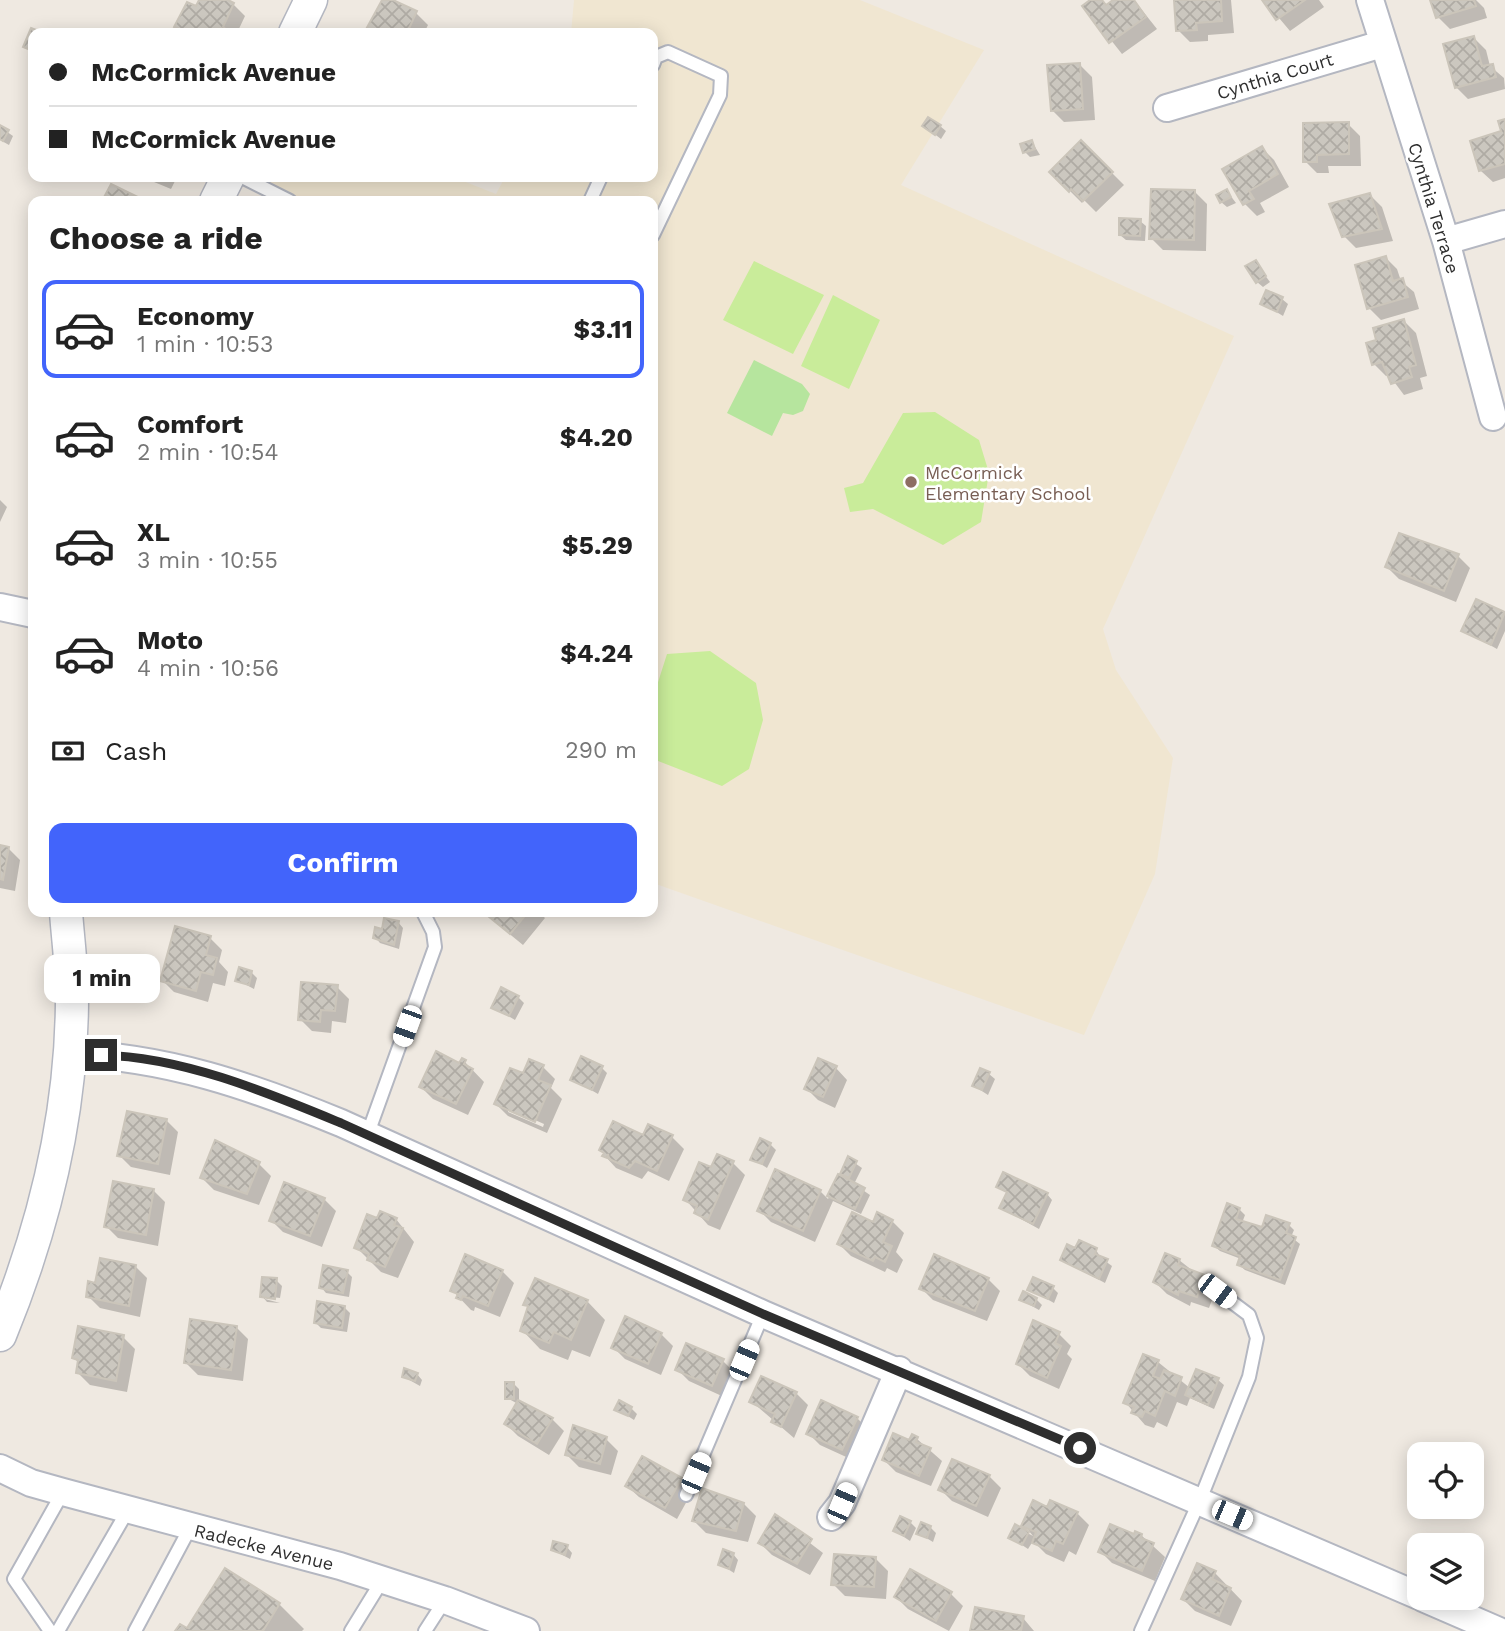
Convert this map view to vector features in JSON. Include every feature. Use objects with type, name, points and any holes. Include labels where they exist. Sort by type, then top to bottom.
[{"type":"street","points":[[297,28],[311,0]]},
{"type":"street","name":"Cynthia Terrace","points":[[1370,0],[1446,241],[1493,417]]},
{"type":"street","name":"Cynthia Court","points":[[1167,108],[1382,44]]},
{"type":"street","points":[[1446,241],[1505,224]]},
{"type":"street","points":[[0,607],[28,613]]},
{"type":"street","points":[[0,1335],[35,1242],[52,1171],[69,1054],[72,997],[66,917]]},
{"type":"street","points":[[69,1054],[112,1055],[197,1072],[271,1095],[763,1314],[899,1370],[1407,1591]]},
{"type":"street","points":[[831,1517],[842,1503],[899,1370]]},
{"type":"street","name":"Radecke Avenue","points":[[0,1468],[30,1483],[383,1579],[445,1600],[486,1624],[526,1631]]},
{"type":"street","points":[[1451,1610],[1499,1631]]},
{"type":"lane","points":[[658,56],[668,52],[721,76],[720,95],[658,225]]},
{"type":"lane","points":[[252,182],[280,196]]},
{"type":"lane","points":[[366,1136],[435,947],[433,932],[426,917]]},
{"type":"lane","points":[[1141,1631],[1200,1500],[1249,1377],[1257,1338],[1249,1315],[1217,1291]]},
{"type":"lane","points":[[686,1495],[763,1314]]},
{"type":"lane","points":[[50,1631],[15,1579],[63,1492]]},
{"type":"lane","points":[[58,1631],[128,1510]]},
{"type":"lane","points":[[135,1631],[190,1528]]},
{"type":"lane","points":[[351,1631],[383,1579]]},
{"type":"lane","points":[[425,1631],[445,1600]]},
{"type":"shaded area","name":"McCormick Elementary School","points":[[574,0],[860,0],[984,50],[901,185],[1234,336],[1103,629],[1116,670],[1173,758],[1155,874],[1084,1035],[658,885],[658,196],[263,196],[270,182],[466,182],[496,194],[502,182],[658,182],[658,28],[571,28]]},
{"type":"green space","points":[[754,261],[824,295],[793,354],[723,320]]},
{"type":"green space","points":[[833,295],[880,320],[849,389],[801,366]]},
{"type":"green space","points":[[754,360],[802,384],[810,394],[803,411],[793,415],[783,413],[772,436],[727,413]]},
{"type":"green space","points":[[935,412],[979,440],[989,473],[981,522],[943,545],[873,509],[850,512],[844,488],[863,483],[903,413]]},
{"type":"green space","points":[[710,651],[756,683],[763,720],[749,769],[722,786],[658,761],[658,682],[667,654]]},
{"type":"building","points":[[199,0],[228,0],[234,3],[224,28],[174,27],[187,2],[196,6]]},
{"type":"building","points":[[382,0],[393,0],[417,11],[409,28],[367,28]]},
{"type":"building","points":[[1090,0],[1102,0],[1106,5],[1113,0],[1134,0],[1146,17],[1109,43],[1082,6]]},
{"type":"building","points":[[1174,0],[1221,0],[1222,21],[1196,23],[1197,30],[1176,31]]},
{"type":"building","points":[[1262,0],[1305,0],[1276,20]]},
{"type":"building","points":[[1430,0],[1474,0],[1476,6],[1436,18]]},
{"type":"building","points":[[28,35],[28,49],[23,47]]},
{"type":"building","points":[[1474,36],[1482,66],[1493,64],[1496,77],[1455,88],[1443,44]]},
{"type":"building","points":[[1080,63],[1083,109],[1051,111],[1047,65]]},
{"type":"building","points":[[928,117],[941,125],[935,135],[922,126]]},
{"type":"building","points":[[1505,119],[1505,164],[1479,171],[1470,141],[1501,131],[1498,121]]},
{"type":"building","points":[[1349,122],[1349,154],[1317,155],[1317,162],[1303,162],[1303,123]]},
{"type":"building","points":[[0,125],[9,130],[3,141],[0,139]]},
{"type":"building","points":[[1032,140],[1035,149],[1023,153],[1020,144]]},
{"type":"building","points":[[1081,140],[1113,172],[1083,201],[1071,189],[1069,192],[1049,172]]},
{"type":"building","points":[[1262,146],[1278,174],[1249,191],[1254,199],[1243,205],[1222,169]]},
{"type":"building","points":[[111,184],[136,196],[105,196]]},
{"type":"building","points":[[1151,189],[1195,190],[1194,240],[1149,239]]},
{"type":"building","points":[[1227,189],[1231,197],[1220,203],[1216,195]]},
{"type":"building","points":[[1370,193],[1382,229],[1342,237],[1329,204]]},
{"type":"building","points":[[1119,218],[1141,219],[1140,236],[1119,235]]},
{"type":"building","points":[[1386,256],[1393,281],[1403,278],[1408,297],[1367,309],[1355,265]]},
{"type":"building","points":[[1256,260],[1266,276],[1256,283],[1245,266]]},
{"type":"building","points":[[1266,290],[1283,297],[1277,312],[1260,304]]},
{"type":"building","points":[[1404,319],[1416,365],[1409,367],[1412,377],[1391,384],[1382,362],[1372,365],[1366,343],[1376,340],[1373,328]]},
{"type":"building","points":[[1399,533],[1459,554],[1444,591],[1385,567]]},
{"type":"building","points":[[1476,599],[1505,612],[1491,645],[1461,631]]},
{"type":"building","points":[[0,845],[9,847],[3,880],[0,879]]},
{"type":"building","points":[[489,917],[524,917],[510,934]]},
{"type":"building","points":[[384,918],[399,921],[394,945],[373,938],[375,927],[382,929]]},
{"type":"building","points":[[175,926],[211,936],[206,955],[217,958],[213,975],[201,972],[196,991],[160,981]]},
{"type":"building","points":[[239,967],[252,971],[249,985],[235,981]]},
{"type":"building","points":[[301,982],[338,985],[335,1011],[321,1010],[320,1022],[298,1020]]},
{"type":"building","points":[[501,987],[519,996],[509,1016],[491,1008]]},
{"type":"building","points":[[436,1051],[459,1063],[462,1058],[466,1060],[464,1064],[473,1069],[456,1104],[419,1087]]},
{"type":"building","points":[[581,1056],[603,1066],[592,1090],[570,1080]]},
{"type":"building","points":[[818,1058],[837,1066],[823,1097],[804,1089]]},
{"type":"building","points":[[529,1059],[544,1065],[538,1080],[551,1085],[535,1122],[494,1104],[510,1068],[523,1073]]},
{"type":"building","points":[[980,1068],[990,1072],[982,1090],[972,1086]]},
{"type":"building","points":[[127,1111],[167,1119],[158,1164],[117,1156]]},
{"type":"building","points":[[613,1121],[643,1135],[648,1124],[673,1135],[657,1171],[635,1161],[629,1168],[609,1159],[608,1154],[607,1158],[602,1156],[604,1153],[599,1150]]},
{"type":"building","points":[[760,1138],[771,1143],[762,1164],[750,1160]]},
{"type":"building","points":[[215,1140],[260,1162],[247,1194],[200,1178]]},
{"type":"building","points":[[717,1154],[734,1161],[708,1220],[694,1213],[697,1206],[683,1200],[699,1162],[711,1167]]},
{"type":"building","points":[[848,1156],[857,1161],[849,1178],[840,1174]]},
{"type":"building","points":[[775,1169],[821,1190],[803,1231],[757,1211]]},
{"type":"building","points":[[1003,1172],[1048,1193],[1033,1224],[999,1208],[1007,1192],[996,1187]]},
{"type":"building","points":[[838,1174],[865,1188],[855,1209],[827,1196]]},
{"type":"building","points":[[113,1181],[154,1189],[146,1235],[104,1227]]},
{"type":"building","points":[[284,1182],[325,1198],[310,1236],[269,1221]]},
{"type":"building","points":[[1227,1203],[1240,1208],[1236,1219],[1262,1227],[1266,1215],[1290,1223],[1286,1233],[1296,1237],[1280,1280],[1237,1265],[1240,1256],[1212,1246]]},
{"type":"building","points":[[380,1211],[397,1218],[394,1225],[403,1228],[385,1267],[367,1260],[369,1254],[354,1248],[367,1214],[377,1218]]},
{"type":"building","points":[[852,1212],[873,1222],[877,1212],[893,1220],[883,1242],[892,1246],[885,1262],[875,1257],[873,1261],[837,1244]]},
{"type":"building","points":[[1079,1240],[1097,1248],[1095,1254],[1108,1259],[1099,1279],[1060,1260],[1067,1244],[1075,1248]]},
{"type":"building","points":[[1165,1253],[1180,1259],[1178,1265],[1205,1275],[1197,1297],[1179,1291],[1178,1295],[1153,1282]]},
{"type":"building","points":[[465,1254],[503,1270],[488,1306],[463,1296],[461,1300],[456,1298],[458,1294],[450,1291]]},
{"type":"building","points":[[934,1254],[989,1278],[975,1311],[919,1289]]},
{"type":"building","points":[[100,1258],[136,1265],[129,1306],[86,1297],[88,1281],[95,1283]]},
{"type":"building","points":[[323,1265],[348,1270],[343,1293],[319,1288]]},
{"type":"building","points":[[262,1277],[277,1278],[275,1299],[260,1297]]},
{"type":"building","points":[[1033,1277],[1054,1286],[1048,1299],[1027,1290]]},
{"type":"building","points":[[535,1278],[588,1300],[571,1340],[554,1332],[549,1343],[520,1331],[528,1306],[523,1305]]},
{"type":"building","points":[[1023,1291],[1037,1298],[1034,1306],[1019,1300]]},
{"type":"building","points":[[317,1301],[345,1306],[342,1328],[314,1323]]},
{"type":"building","points":[[625,1316],[662,1333],[648,1364],[611,1348]]},
{"type":"building","points":[[190,1319],[237,1326],[231,1370],[184,1363]]},
{"type":"building","points":[[1033,1320],[1060,1332],[1055,1343],[1061,1346],[1047,1378],[1016,1364]]},
{"type":"building","points":[[78,1326],[124,1335],[116,1381],[76,1373],[78,1360],[72,1358]]},
{"type":"building","points":[[686,1343],[724,1359],[712,1386],[675,1370]]},
{"type":"building","points":[[1143,1354],[1159,1360],[1153,1376],[1160,1379],[1164,1370],[1182,1377],[1175,1396],[1165,1391],[1155,1416],[1145,1411],[1142,1417],[1131,1413],[1134,1407],[1123,1403]]},
{"type":"building","points":[[404,1368],[418,1373],[415,1381],[402,1377]]},
{"type":"building","points":[[1196,1369],[1219,1378],[1208,1405],[1185,1395]]},
{"type":"building","points":[[761,1376],[797,1392],[781,1427],[771,1422],[775,1414],[749,1402]]},
{"type":"building","points":[[505,1382],[514,1382],[514,1399],[505,1399]]},
{"type":"building","points":[[518,1400],[553,1418],[537,1444],[504,1424]]},
{"type":"building","points":[[619,1400],[632,1407],[628,1416],[614,1410]]},
{"type":"building","points":[[821,1400],[858,1417],[842,1450],[806,1434]]},
{"type":"building","points":[[573,1425],[607,1437],[600,1464],[565,1455]]},
{"type":"building","points":[[893,1433],[909,1440],[912,1434],[918,1437],[916,1442],[931,1448],[919,1476],[882,1460]]},
{"type":"building","points":[[642,1456],[682,1478],[665,1508],[625,1486]]},
{"type":"building","points":[[952,1459],[990,1475],[976,1506],[938,1490]]},
{"type":"building","points":[[702,1488],[744,1503],[736,1531],[692,1521]]},
{"type":"building","points":[[1033,1500],[1047,1507],[1050,1500],[1078,1512],[1063,1544],[1056,1541],[1052,1551],[1032,1543],[1036,1532],[1021,1526]]},
{"type":"building","points":[[775,1514],[812,1539],[797,1564],[758,1543]]},
{"type":"building","points":[[900,1516],[911,1521],[904,1536],[893,1531]]},
{"type":"building","points":[[921,1522],[931,1526],[927,1538],[916,1534]]},
{"type":"building","points":[[1015,1524],[1029,1532],[1022,1545],[1008,1538]]},
{"type":"building","points":[[1110,1524],[1134,1534],[1135,1531],[1142,1534],[1141,1538],[1154,1543],[1142,1571],[1098,1552]]},
{"type":"building","points":[[553,1541],[568,1545],[565,1555],[551,1550]]},
{"type":"building","points":[[723,1549],[734,1553],[729,1569],[718,1565]]},
{"type":"building","points":[[834,1554],[876,1557],[874,1587],[831,1585]]},
{"type":"building","points":[[1197,1563],[1216,1571],[1212,1579],[1231,1588],[1219,1616],[1181,1599]]},
{"type":"building","points":[[225,1568],[280,1603],[263,1631],[175,1631],[180,1624],[187,1628]]},
{"type":"building","points":[[910,1569],[952,1592],[936,1621],[894,1597]]},
{"type":"building","points":[[975,1607],[1024,1616],[1021,1631],[970,1631]]},
{"type":"place","name":"McCormick Elementary School","points":[[911,482]]},
{"type":"route","points":[[101,1055],[197,1072],[271,1095],[341,1123],[763,1314],[1080,1448]]}]
